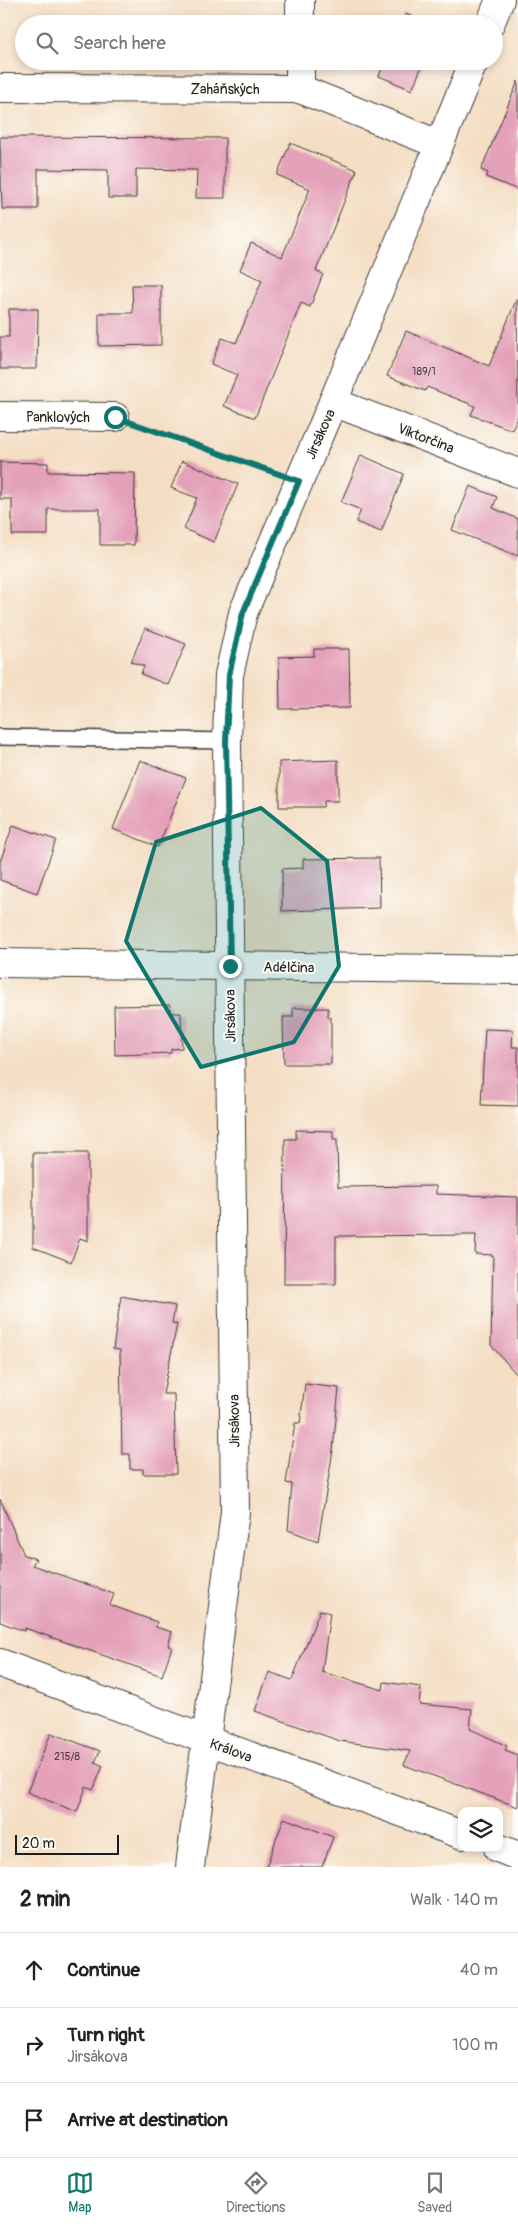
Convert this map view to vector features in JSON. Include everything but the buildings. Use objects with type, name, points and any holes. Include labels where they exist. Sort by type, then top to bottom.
[{"type":"street","points":[[300,0],[300,15]]},
{"type":"street","points":[[494,15],[500,0]]},
{"type":"street","points":[[300,70],[300,89]]},
{"type":"street","name":"Jirsákova","points":[[190,1867],[208,1741],[235,1512],[226,741],[229,675],[243,613],[333,402],[470,70]]},
{"type":"street","name":"Zaháňských","points":[[0,88],[300,89],[438,144]]},
{"type":"street","name":"Viktorčina","points":[[333,402],[518,473]]},
{"type":"street","name":"Panklových","points":[[0,416],[115,417]]},
{"type":"street","name":"Adélčina","points":[[0,963],[518,970]]},
{"type":"street","name":"Králova","points":[[0,1663],[458,1834]]},
{"type":"street","points":[[503,1850],[518,1856]]},
{"type":"lane","points":[[0,738],[226,741]]},
{"type":"path","points":[[115,417],[299,481]]},
{"type":"highlighted area","points":[[261,808],[327,861],[339,966],[294,1042],[201,1067],[126,941],[156,842]]},
{"type":"route","points":[[115,417],[299,481],[243,613],[229,675],[226,741],[230,966]]}]
